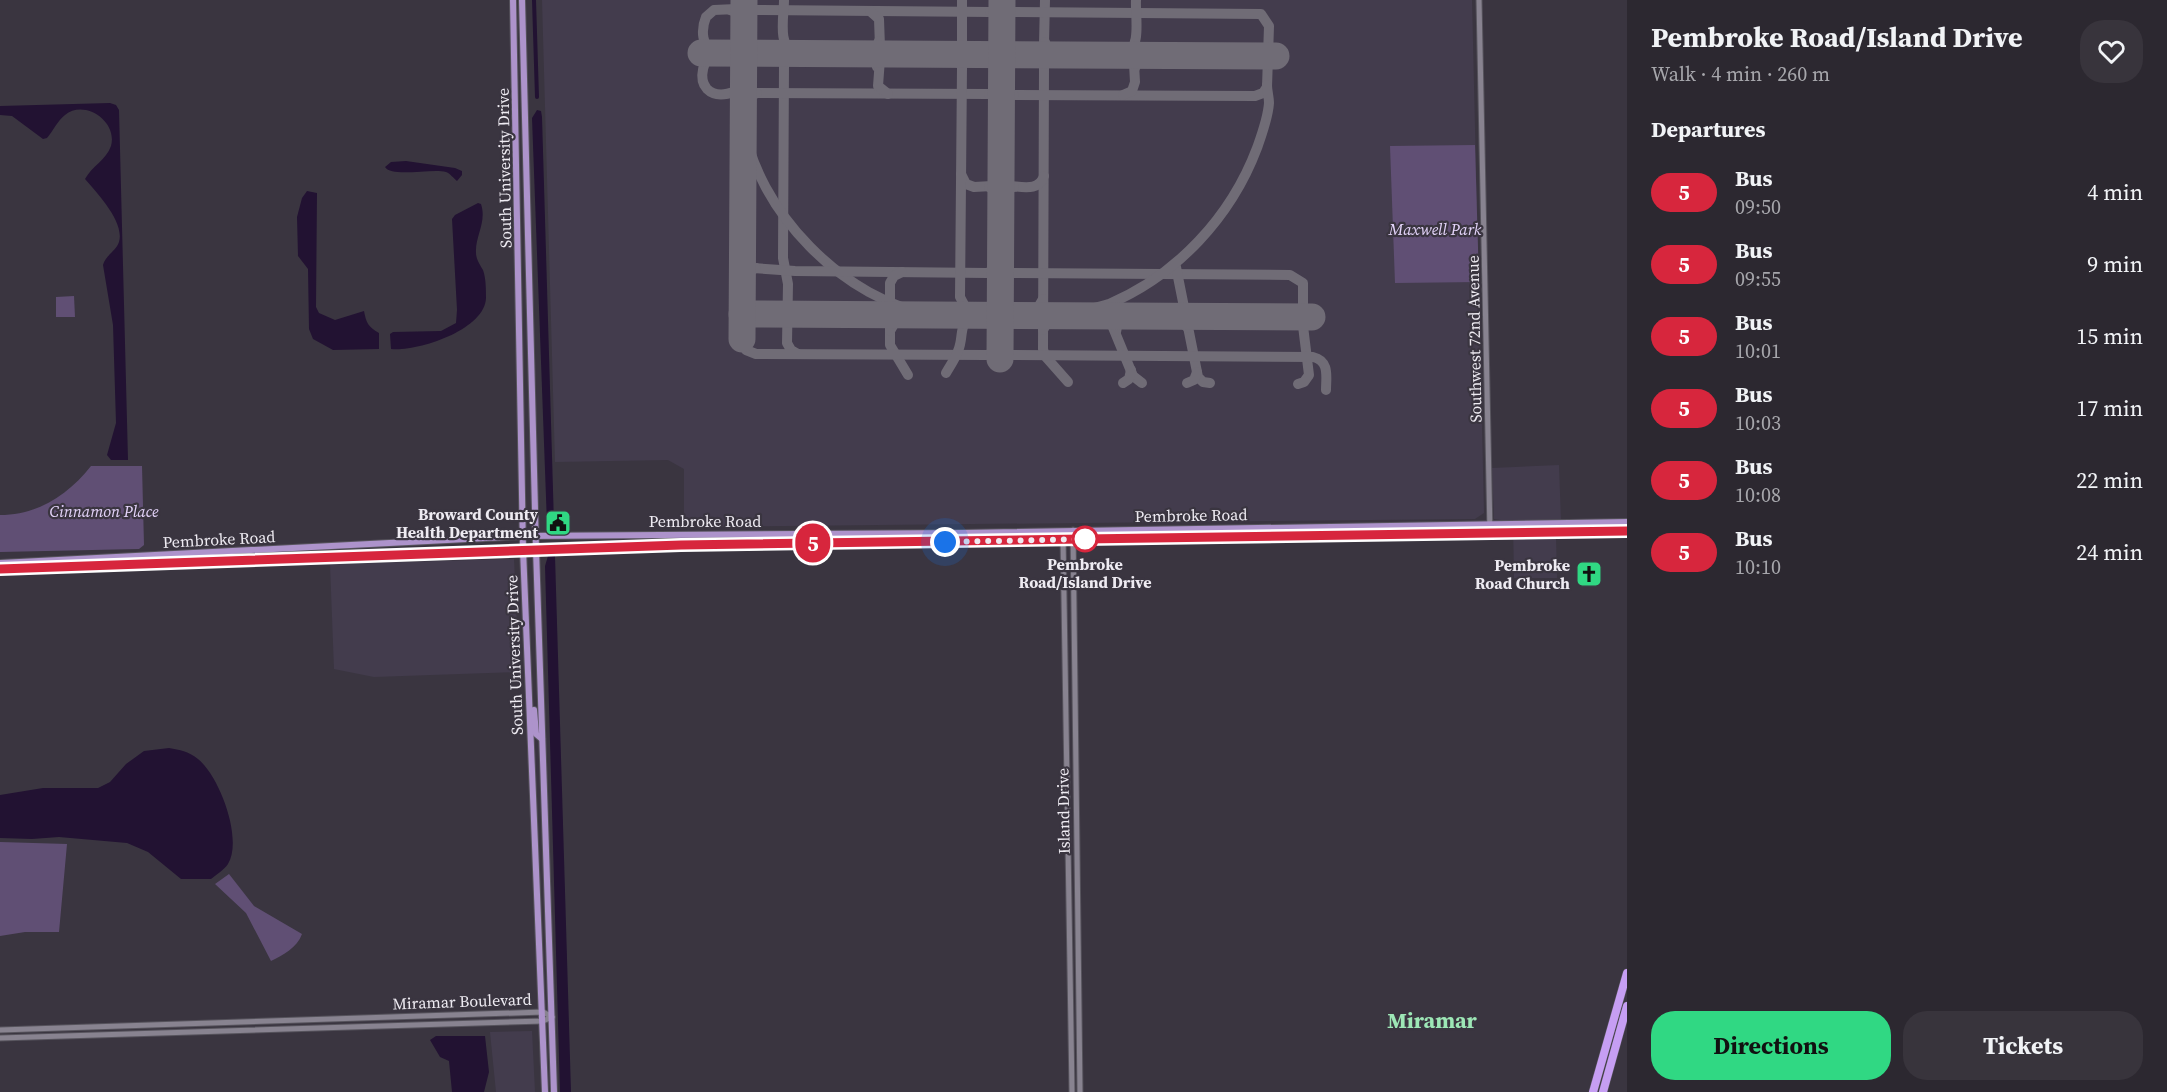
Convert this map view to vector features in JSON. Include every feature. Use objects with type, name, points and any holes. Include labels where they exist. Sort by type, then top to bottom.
[{"type":"highway","points":[[1593,1092],[1627,973]]},
{"type":"highway","points":[[1603,1092],[1627,1006]]},
{"type":"main road","name":"South University Drive","points":[[513,0],[523,549],[545,1092]]},
{"type":"main road","name":"South University Drive","points":[[522,0],[536,549],[554,1092]]},
{"type":"main road","name":"Pembroke Road","points":[[0,563],[524,536],[961,533],[1627,522]]},
{"type":"main road","points":[[1561,533],[1567,529],[1609,527],[1616,523]]},
{"type":"main road","points":[[1349,536],[1355,532],[1389,531],[1394,526]]},
{"type":"main road","points":[[1296,537],[1303,532],[1340,531],[1351,527]]},
{"type":"main road","name":"Pembroke Road","points":[[0,569],[523,549],[1561,533],[1627,529]]},
{"type":"main road","points":[[264,550],[264,560]]},
{"type":"main road","points":[[529,675],[536,734],[542,739]]},
{"type":"street","name":"Southwest 72nd Avenue","points":[[1479,0],[1490,533]]},
{"type":"street","name":"Island Drive","points":[[1063,530],[1072,1092]]},
{"type":"street","name":"Island Drive","points":[[1072,530],[1080,1092]]},
{"type":"street","name":"Miramar Boulevard","points":[[0,1030],[543,1012],[552,1017]]},
{"type":"street","name":"Miramar Boulevard","points":[[0,1038],[543,1021],[552,1017]]},
{"type":"shaded area","points":[[542,0],[1472,0],[1484,513],[1475,519],[684,527],[684,469],[668,460],[555,462]]},
{"type":"shaded area","points":[[110,103],[116,105],[119,110],[128,460],[111,460],[107,455],[116,423],[113,325],[103,265],[118,245],[120,234],[109,208],[85,179],[109,151],[112,137],[109,128],[105,121],[90,111],[73,111],[62,117],[47,138],[43,139],[12,116],[0,115],[0,106]]},
{"type":"shaded area","points":[[537,110],[541,111],[542,117],[554,524],[547,524],[532,118]]},
{"type":"shaded area","points":[[406,161],[455,168],[462,171],[462,175],[457,181],[446,172],[396,172],[385,167],[391,162]]},
{"type":"shaded area","points":[[307,191],[317,193],[316,307],[319,313],[335,320],[364,311],[368,324],[379,333],[379,349],[333,350],[313,339],[309,329],[308,269],[298,256],[297,217],[302,198]]},
{"type":"shaded area","points":[[478,203],[481,204],[483,217],[476,253],[485,280],[486,298],[483,310],[474,320],[448,337],[417,347],[391,349],[390,334],[393,332],[441,331],[456,323],[452,219],[455,215]]},
{"type":"shaded area","points":[[1559,465],[1561,521],[1556,536],[1557,578],[1514,578],[1513,522],[1494,519],[1492,468]]},
{"type":"shaded area","points":[[548,556],[555,556],[571,1092],[560,1092],[545,566]]},
{"type":"shaded area","points":[[514,559],[519,672],[374,677],[334,669],[330,564]]},
{"type":"shaded area","points":[[169,748],[180,750],[198,759],[214,779],[227,809],[233,840],[232,853],[228,864],[211,879],[181,879],[148,852],[127,843],[59,837],[0,838],[0,795],[43,788],[98,788],[110,782],[126,764],[144,751]]},
{"type":"shaded area","points":[[532,1031],[535,1092],[496,1092],[490,1032]]},
{"type":"shaded area","points":[[436,1036],[485,1036],[489,1072],[484,1092],[452,1092],[449,1061],[440,1057],[430,1040]]},
{"type":"green space","name":"Maxwell Park","points":[[1475,145],[1479,282],[1395,283],[1390,146]]},
{"type":"green space","points":[[74,296],[75,317],[56,317],[56,297]]},
{"type":"green space","name":"Cinnamon Place","points":[[91,466],[142,466],[144,545],[139,549],[0,552],[0,515],[27,511],[51,501],[72,486]]},
{"type":"green space","points":[[0,842],[67,844],[59,932],[25,932],[0,936]]},
{"type":"green space","points":[[229,874],[254,906],[302,934],[297,943],[271,961],[246,913],[215,884]]},
{"type":"waterway","points":[[534,0],[537,97]]},
{"type":"taxiway","points":[[744,0],[749,8],[757,10],[990,12],[998,8],[1002,0]]},
{"type":"taxiway","points":[[715,53],[707,47],[703,37],[706,17],[714,10],[736,9],[744,0]]},
{"type":"taxiway","points":[[784,0],[784,38],[789,50],[795,53],[788,57],[784,65],[783,258],[788,284],[787,343],[791,350],[798,354]]},
{"type":"taxiway","points":[[946,373],[958,351],[964,325],[978,315],[967,310],[960,297],[962,67],[952,54],[962,43],[962,0]]},
{"type":"taxiway","points":[[744,82],[748,89],[755,93],[989,94],[997,97],[1001,105],[1007,97],[1014,95],[1255,96],[1263,93],[1267,87],[1269,26],[1261,14],[1014,12],[1006,8],[1002,0]]},
{"type":"taxiway","points":[[1045,0],[1044,44],[1034,55],[1042,60],[1044,67],[1043,349],[1045,356],[1068,382]]},
{"type":"taxiway","points":[[1123,95],[1132,91],[1135,82],[1134,64],[1125,55],[1130,51],[1136,39],[1136,0]]},
{"type":"taxiway","points":[[730,10],[739,13],[744,21]]},
{"type":"taxiway","points":[[870,11],[879,19],[880,47],[890,54]]},
{"type":"taxiway","points":[[990,12],[998,15],[1002,23]]},
{"type":"taxiway","points":[[877,67],[875,59],[868,54],[876,48],[879,41]]},
{"type":"taxiway","points":[[962,41],[964,49],[973,54],[964,60],[962,67]]},
{"type":"taxiway","points":[[1045,42],[1048,51],[1056,55]]},
{"type":"taxiway","points":[[1135,42],[1138,50],[1146,55],[1138,60],[1135,68]]},
{"type":"taxiway","points":[[715,53],[707,59],[703,69],[703,80],[707,89],[716,94],[727,94],[738,90],[744,82]]},
{"type":"taxiway","points":[[888,94],[878,86],[880,59],[890,54]]},
{"type":"taxiway","points":[[989,94],[997,91],[1002,84],[1005,90],[1014,95]]},
{"type":"taxiway","points":[[1043,330],[1047,324],[1062,316],[1109,304],[1134,292],[1179,260],[1199,241],[1217,220],[1232,197],[1257,148],[1269,103],[1267,85]]},
{"type":"taxiway","points":[[743,106],[747,97],[757,93]]},
{"type":"taxiway","points":[[743,121],[751,154],[765,187],[785,218],[810,246],[838,272],[869,292],[901,307],[935,315]]},
{"type":"taxiway","points":[[961,174],[966,184],[974,187],[992,186],[1001,176],[1010,186],[1030,187],[1039,184],[1044,176]]},
{"type":"taxiway","points":[[989,187],[997,190],[1001,198],[1006,189],[1014,187]]},
{"type":"taxiway","points":[[742,261],[753,268],[795,271],[987,273],[995,270],[1001,262],[1006,270],[1013,273],[1290,275],[1303,283],[1303,317]]},
{"type":"taxiway","points":[[1176,267],[1198,377],[1203,382],[1210,383]]},
{"type":"taxiway","points":[[743,286],[745,273],[756,268]]},
{"type":"taxiway","points":[[902,272],[894,276],[890,283],[890,345],[908,375]]},
{"type":"taxiway","points":[[1024,316],[1036,311],[1043,299]]},
{"type":"taxiway","points":[[890,331],[897,319],[911,315]]},
{"type":"taxiway","points":[[1095,316],[1112,325],[1133,376],[1142,383]]},
{"type":"taxiway","points":[[1116,332],[1118,322],[1128,316]]},
{"type":"taxiway","points":[[1167,316],[1180,320],[1188,328]]},
{"type":"taxiway","points":[[1289,317],[1300,320],[1303,326],[1309,375],[1304,382],[1298,384]]},
{"type":"taxiway","points":[[742,339],[746,350],[756,354],[987,355],[996,352],[1000,344],[1003,351],[1012,355],[1313,357],[1325,366],[1326,390]]},
{"type":"taxiway","points":[[1123,383],[1129,379],[1131,370]]},
{"type":"taxiway","points":[[1187,383],[1194,380],[1197,372]]},
{"type":"runway","points":[[742,339],[744,0]]},
{"type":"runway","points":[[1000,359],[1002,0]]},
{"type":"runway","points":[[701,53],[1276,56]]},
{"type":"runway","points":[[742,314],[1312,317]]},
{"type":"bus line","name":"5","points":[[0,569],[510,549],[681,545],[1627,531]]},
{"type":"place","name":"Broward County Health Department","points":[[558,523]]},
{"type":"place","name":"Pembroke Road/Island Drive","points":[[1085,539]]},
{"type":"place","name":"Pembroke Road Church","points":[[1589,574]]},
{"type":"district","name":"Miramar","points":[[1432,1020]]},
{"type":"route","points":[[945,542],[1090,539],[1085,539]]}]
